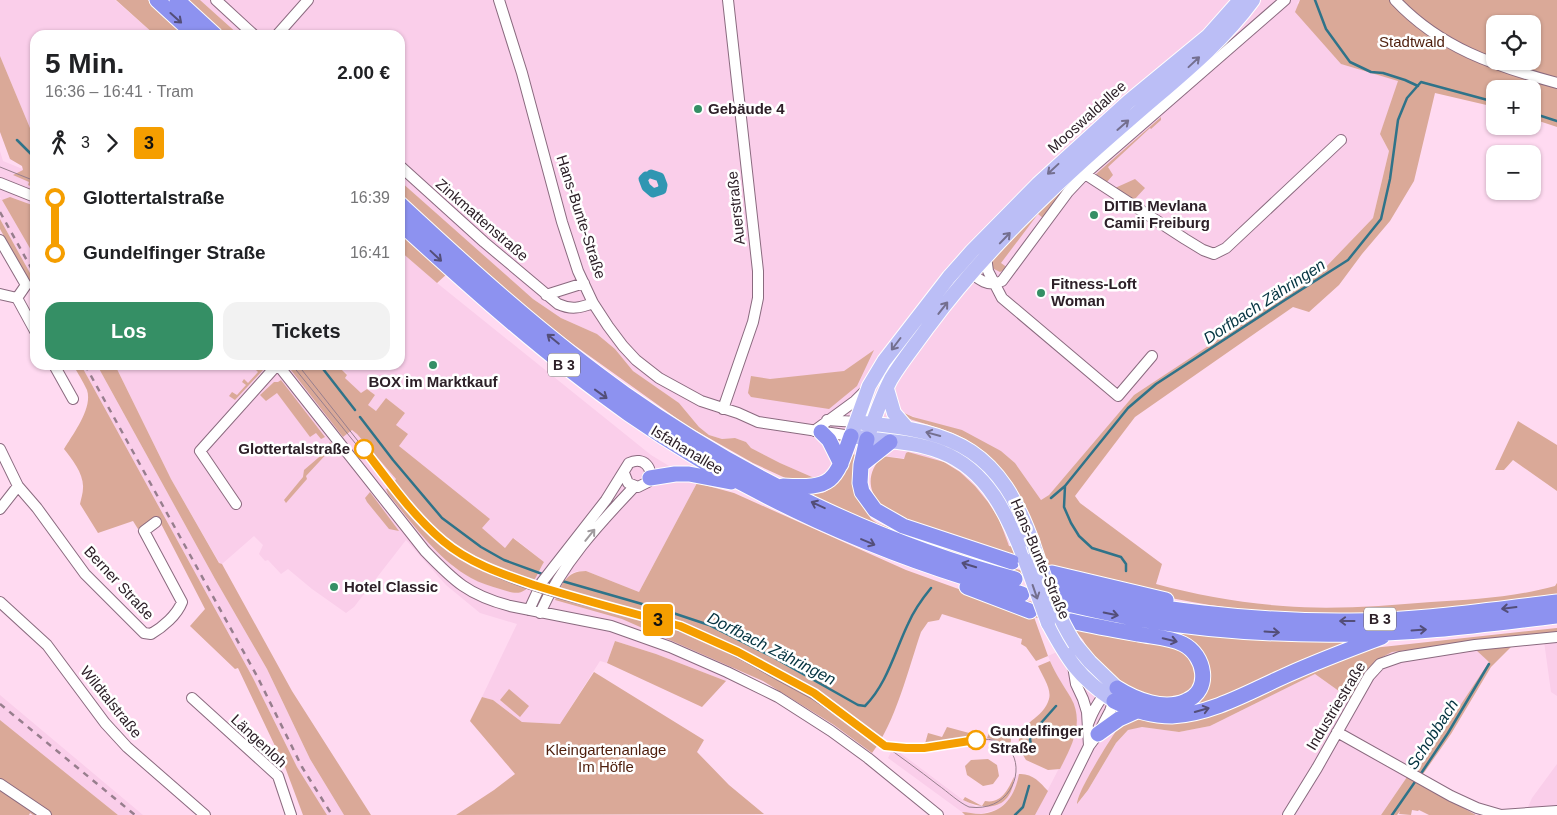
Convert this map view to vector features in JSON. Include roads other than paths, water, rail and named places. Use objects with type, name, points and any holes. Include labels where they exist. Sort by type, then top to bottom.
[{"type":"highway","points":[[157,0],[190,30]]},
{"type":"highway","points":[[177,0],[210,30]]},
{"type":"highway","name":"Isfahanallee","points":[[405,209],[514,307],[604,378],[692,438],[777,486],[844,518],[921,549],[1015,579]]},
{"type":"highway","name":"Isfahanallee","points":[[405,228],[464,281],[590,386],[672,442],[744,484],[834,528],[943,571],[1022,594]]},
{"type":"highway","points":[[821,428],[841,464]]},
{"type":"highway","points":[[777,486],[804,487],[823,485],[834,476],[841,464],[854,429]]},
{"type":"highway","points":[[867,439],[861,465],[860,483],[867,501],[883,515],[903,526],[1012,562]]},
{"type":"highway","points":[[861,465],[890,442]]},
{"type":"highway","points":[[650,478],[689,474],[744,484]]},
{"type":"highway","points":[[943,571],[971,590],[1030,611]]},
{"type":"highway","points":[[1052,573],[1162,599],[1203,613]]},
{"type":"highway","name":"B 3","points":[[1057,589],[1139,605],[1203,613],[1276,619],[1351,621],[1440,616],[1557,602]]},
{"type":"highway","name":"B 3","points":[[1063,603],[1146,620],[1211,628],[1286,633],[1351,634],[1443,629],[1557,616]]},
{"type":"highway","points":[[1070,621],[1173,640],[1192,650],[1202,666],[1201,684],[1193,697],[1185,701],[1175,704],[1154,703],[1113,693]]},
{"type":"highway","points":[[1113,693],[1137,711],[1156,715],[1173,716],[1204,710],[1322,660],[1395,632]]},
{"type":"highway","points":[[1091,736],[1119,719],[1137,711]]},
{"type":"main road","name":"Mooswaldallee","points":[[854,429],[869,386],[905,332],[966,269],[1038,184],[1128,102],[1208,36],[1240,0]]},
{"type":"main road","name":"Mooswaldallee","points":[[867,439],[886,389],[904,360],[944,305],[966,269],[986,257],[1087,157],[1204,53],[1253,0]]},
{"type":"main road","points":[[886,389],[894,413],[906,428]]},
{"type":"main road","name":"Hans-Bunte-Straße","points":[[854,429],[872,424],[906,428],[948,439],[968,448],[992,469],[1018,510],[1040,605],[1062,650],[1086,680],[1113,693]]},
{"type":"main road","name":"Hans-Bunte-Straße","points":[[854,429],[867,439],[942,452],[968,467],[982,480],[998,500],[1011,525],[1026,544],[1066,630],[1113,693]]},
{"type":"street","points":[[216,0],[249,30]]},
{"type":"street","points":[[281,30],[308,0]]},
{"type":"street","name":"Hans-Bunte-Straße","points":[[499,0],[522,73],[562,222],[584,283],[593,303],[608,326],[636,360],[659,378],[689,396],[758,422],[854,429]]},
{"type":"street","name":"Auerstraße","points":[[723,409],[753,322],[758,298],[758,271],[728,0]]},
{"type":"street","points":[[966,269],[988,283],[995,284],[1002,280],[1068,192],[1085,174],[1285,0]]},
{"type":"street","points":[[1395,0],[1407,13],[1438,36],[1470,54],[1512,70],[1557,83]]},
{"type":"street","points":[[1085,174],[1184,240],[1214,254],[1226,248],[1341,140]]},
{"type":"street","name":"Zinkmattenstraße","points":[[405,171],[546,295],[567,308],[576,308],[593,303]]},
{"type":"street","points":[[0,183],[30,195]]},
{"type":"street","points":[[0,240],[26,285],[17,298]]},
{"type":"street","points":[[986,257],[988,271],[1002,298],[1118,396],[1152,356]]},
{"type":"street","points":[[546,295],[584,283]]},
{"type":"street","points":[[0,294],[17,298],[30,322]]},
{"type":"street","points":[[57,370],[73,399]]},
{"type":"street","points":[[236,504],[200,451],[273,370]]},
{"type":"street","points":[[282,370],[419,544],[451,578],[474,594],[496,603],[611,626],[670,647],[727,672],[778,697],[859,750],[938,815]]},
{"type":"street","points":[[821,428],[855,402],[869,386]]},
{"type":"street","name":"Hans-Bunte-Straße","points":[[821,428],[854,429]]},
{"type":"street","name":"Berner Straße","points":[[0,449],[18,486],[38,508],[85,574],[133,619],[144,633],[151,634],[180,608],[182,602],[144,531],[156,522]]},
{"type":"street","points":[[540,613],[553,585],[556,572],[629,463],[638,460],[650,468],[650,478],[642,486],[634,486],[628,483],[624,473]]},
{"type":"street","points":[[0,509],[18,486]]},
{"type":"street","points":[[529,610],[542,582],[556,572],[634,486]]},
{"type":"street","name":"Wildtalstraße","points":[[0,602],[47,645],[105,723],[128,747],[205,815]]},
{"type":"street","name":"Industriestraße","points":[[1288,815],[1369,676],[1380,664],[1400,656],[1459,647],[1557,637]]},
{"type":"street","points":[[1073,666],[1076,684],[1087,712],[1091,736]]},
{"type":"street","points":[[1055,815],[1113,693]]},
{"type":"street","name":"Längenloh","points":[[192,698],[278,776],[291,815]]},
{"type":"street","points":[[1337,732],[1451,796],[1477,808],[1501,815],[1557,811]]},
{"type":"street","points":[[0,784],[46,815]]},
{"type":"waterway","points":[[1315,0],[1326,29],[1350,62],[1371,72],[1383,73],[1418,86]]},
{"type":"waterway","name":"Dorfbach Zähringen","points":[[1051,498],[1065,486],[1128,408],[1156,384],[1348,260],[1381,219],[1390,179],[1398,120],[1407,98],[1421,82],[1486,100]]},
{"type":"waterway","points":[[1541,116],[1557,121]]},
{"type":"waterway","name":"Dorfbach Zähringen","points":[[17,140],[30,153]]},
{"type":"waterway","points":[[646,176],[643,179],[646,187],[653,193],[662,190],[663,185],[660,177],[651,174]]},
{"type":"waterway","name":"Dorfbach Zähringen","points":[[324,370],[355,410]]},
{"type":"waterway","name":"Dorfbach Zähringen","points":[[360,417],[442,518],[481,547],[504,560],[545,575]]},
{"type":"waterway","points":[[1065,486],[1064,507],[1079,536],[1092,548],[1121,557],[1126,564],[1126,571]]},
{"type":"waterway","name":"Dorfbach Zähringen","points":[[562,581],[709,625],[773,657],[858,705],[865,706],[885,678],[913,614],[931,588]]},
{"type":"waterway","name":"Schobbach","points":[[1420,775],[1448,733],[1489,664]]},
{"type":"waterway","points":[[1032,751],[1030,739],[1033,732],[1056,706]]},
{"type":"waterway","name":"Schobbach","points":[[1392,815],[1417,779]]},
{"type":"waterway","points":[[1015,815],[1023,807],[1029,786]]},
{"type":"tram line","points":[[0,167],[30,179]]},
{"type":"tram line","points":[[296,370],[427,532],[454,553],[483,570],[513,584],[578,604],[644,620],[698,639],[812,699],[869,739],[885,745]]},
{"type":"tram line","points":[[302,370],[412,509],[436,534],[464,556],[480,565],[550,590],[680,626],[699,634],[813,693],[885,745]]},
{"type":"tram line","name":"3","points":[[364,449],[430,530],[443,542],[480,565],[550,590],[680,626],[699,634],[738,652],[814,693],[885,746],[915,749],[933,748],[976,740]]},
{"type":"tram line","points":[[975,740],[994,740],[1007,747],[1014,759],[1016,773],[1012,787],[1002,798],[988,806],[969,807],[885,745],[915,749],[939,747],[975,740]]},
{"type":"railway","points":[[0,212],[30,266]]},
{"type":"railway","points":[[88,370],[257,676],[302,767],[332,815]]},
{"type":"railway","points":[[0,704],[135,815]]},
{"type":"place","name":"Gebäude 4","points":[[698,109]]},
{"type":"place","name":"DITIB Mevlana Camii Freiburg","points":[[1094,215]]},
{"type":"place","name":"Fitness-Loft Woman","points":[[1041,293]]},
{"type":"place","name":"BOX im Marktkauf","points":[[433,365]]},
{"type":"place","name":"Glottertalstraße","points":[[364,449]]},
{"type":"place","name":"Hotel Classic","points":[[334,587]]},
{"type":"place","name":"Gundelfinger Straße","points":[[976,740]]},
{"type":"park label","name":"Stadtwald","points":[[1412,42]]},
{"type":"park label","name":"Kleingartenanlage Im Höfle","points":[[606,758]]}]
